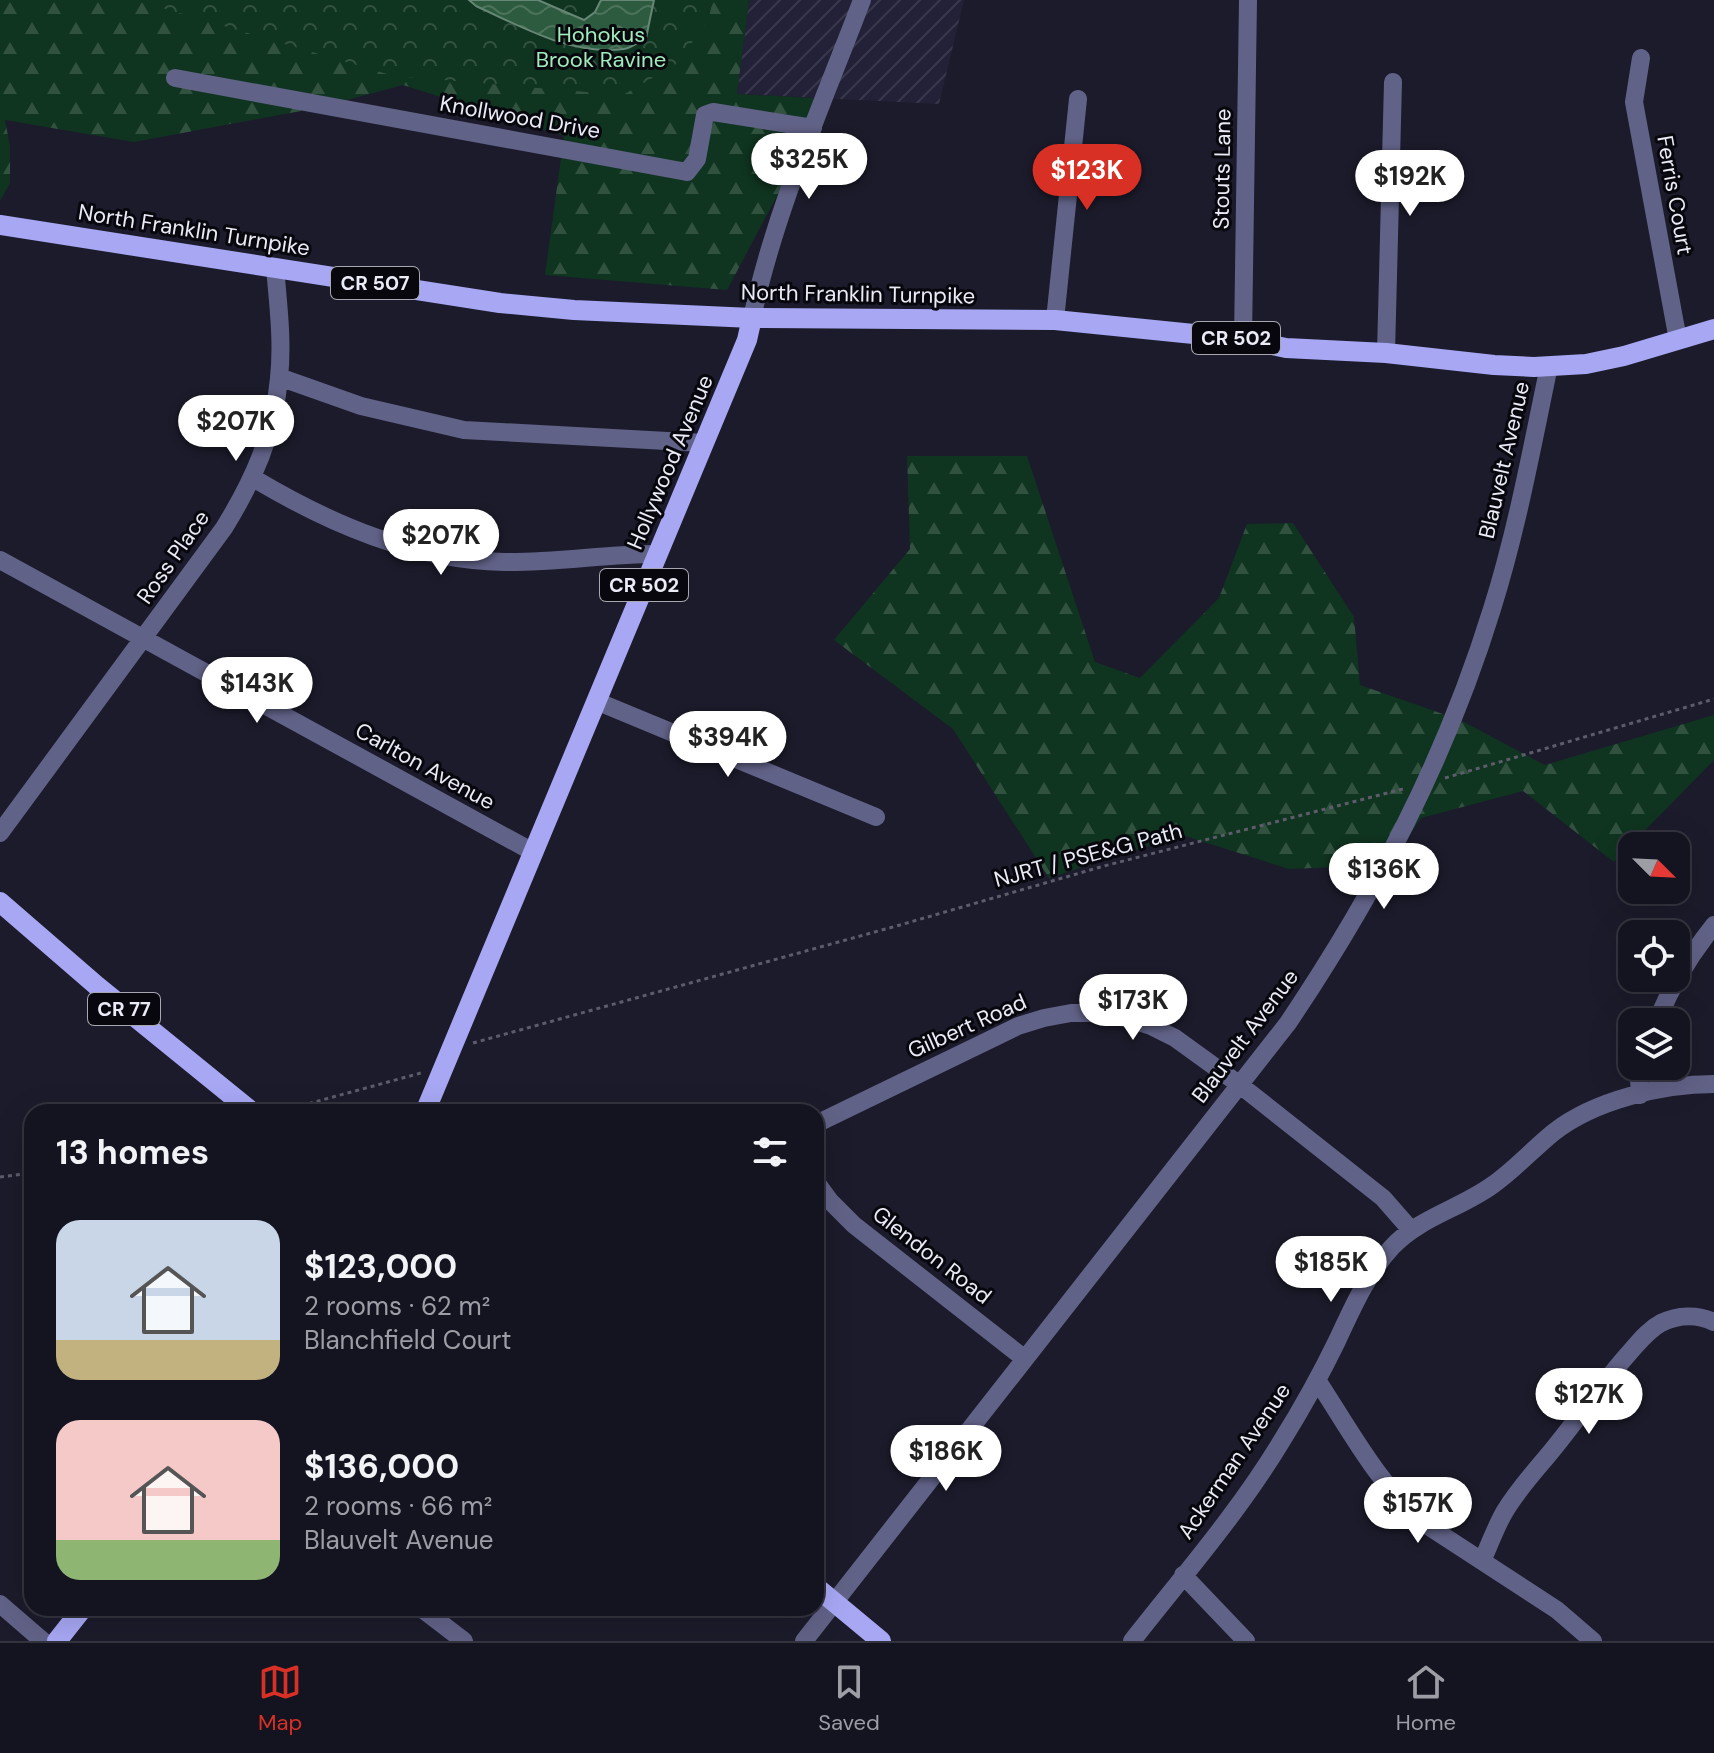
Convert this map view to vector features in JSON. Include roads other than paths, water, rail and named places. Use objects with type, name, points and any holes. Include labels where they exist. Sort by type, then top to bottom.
[{"type":"main road","name":"North Franklin Turnpike","points":[[0,225],[515,304],[574,310],[752,318],[1055,320],[1243,339],[1286,348],[1386,353],[1494,365],[1549,366],[1612,359],[1714,329]]},
{"type":"main road","name":"Hollywood Avenue","points":[[428,1104],[747,340],[752,318]]},
{"type":"main road","name":"CR 77","points":[[0,902],[242,1104]]},
{"type":"main road","points":[[824,1594],[881,1641]]},
{"type":"main road","points":[[57,1641],[77,1616]]},
{"type":"street","name":"Hollywood Avenue","points":[[752,318],[783,208],[862,0]]},
{"type":"street","name":"Stouts Lane","points":[[1243,339],[1248,0]]},
{"type":"street","name":"Ferris Court","points":[[1641,58],[1634,102],[1678,340]]},
{"type":"street","name":"Knollwood Drive","points":[[175,78],[687,172],[697,159],[705,115],[713,112],[813,128]]},
{"type":"street","points":[[1386,353],[1393,82]]},
{"type":"street","points":[[1055,320],[1078,99]]},
{"type":"street","name":"Ross Place","points":[[0,833],[224,528],[253,478],[275,409],[279,377],[280,336],[275,267]]},
{"type":"street","name":"Blauvelt Avenue","points":[[824,1615],[1288,1023],[1370,893],[1425,783],[1467,682],[1492,609],[1513,534],[1549,366]]},
{"type":"street","points":[[279,377],[361,406],[464,430],[704,443]]},
{"type":"street","points":[[253,478],[344,526],[421,552],[504,562],[657,554]]},
{"type":"street","name":"Carlton Avenue","points":[[0,560],[533,852]]},
{"type":"street","points":[[596,701],[876,817]]},
{"type":"street","points":[[1664,1008],[1677,979],[1714,925]]},
{"type":"street","name":"Gilbert Road","points":[[824,1120],[1018,1026],[1071,1013],[1111,1015],[1151,1026],[1175,1038],[1383,1198],[1411,1230]]},
{"type":"street","points":[[1639,1080],[1640,1095]]},
{"type":"street","name":"Ackerman Avenue","points":[[1132,1641],[1250,1489],[1280,1444],[1317,1380],[1353,1305],[1379,1262],[1393,1246],[1411,1230],[1494,1185],[1556,1130],[1575,1119],[1605,1104],[1656,1090],[1714,1084]]},
{"type":"street","name":"Glendon Road","points":[[824,1193],[854,1225],[1025,1359]]},
{"type":"street","points":[[1482,1561],[1504,1513],[1522,1485],[1608,1376],[1648,1332],[1674,1318],[1690,1316],[1714,1322]]},
{"type":"street","points":[[1317,1380],[1398,1499],[1425,1524],[1557,1610],[1593,1641]]},
{"type":"street","points":[[1183,1575],[1246,1641]]},
{"type":"street","points":[[0,1604],[43,1641]]},
{"type":"street","points":[[431,1616],[464,1641]]},
{"type":"street","name":"Blauvelt Avenue","points":[[804,1641],[823,1616]]},
{"type":"water","points":[[469,0],[538,0],[584,20],[595,12],[601,0],[654,0],[646,38],[627,48],[605,50],[548,38]]},
{"type":"park label","name":"Hohokus Brook Ravine","points":[[601,46]]}]
